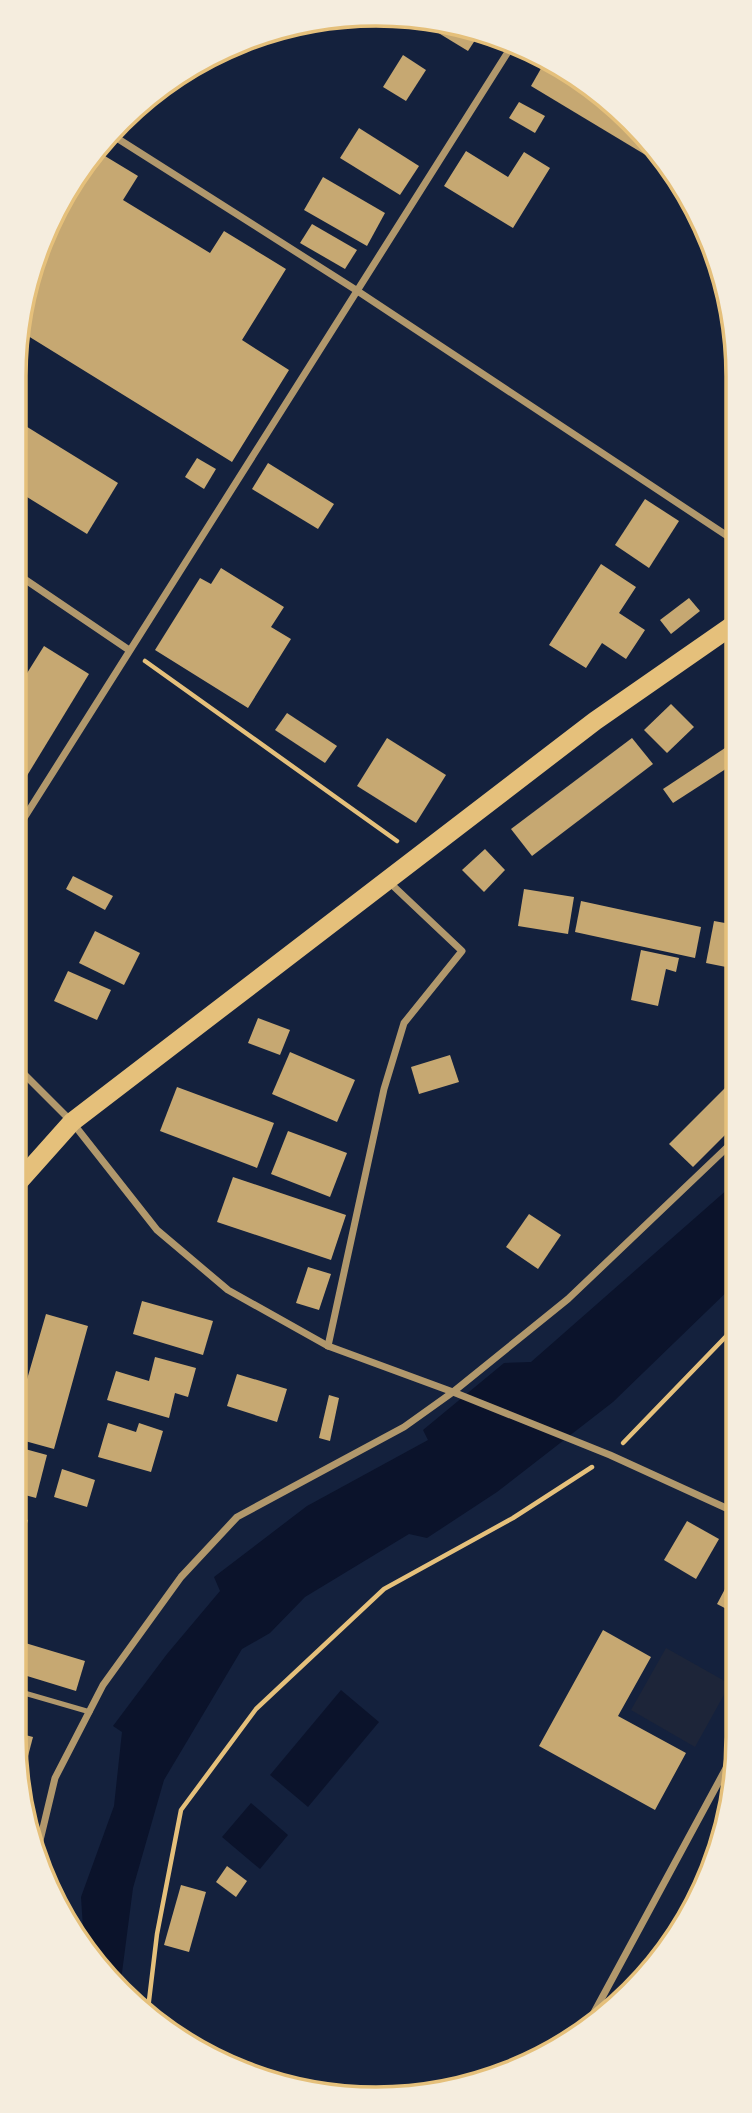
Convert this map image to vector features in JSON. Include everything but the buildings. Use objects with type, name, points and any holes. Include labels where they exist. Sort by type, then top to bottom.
[{"type":"highway","points":[[26,1174],[72,1122],[595,721],[726,630]]},
{"type":"street","points":[[26,815],[508,52]]},
{"type":"street","points":[[119,139],[356,290],[726,535]]},
{"type":"street","points":[[26,580],[128,650]]},
{"type":"street","points":[[328,1346],[384,1089],[404,1023],[461,951],[388,881]]},
{"type":"street","points":[[26,1077],[72,1122],[157,1230],[229,1290],[328,1346],[456,1393],[610,1455],[726,1508]]},
{"type":"street","points":[[41,1837],[55,1779],[103,1685],[181,1577],[237,1517],[404,1427],[456,1393],[568,1299],[726,1148]]},
{"type":"street","points":[[596,2008],[724,1772]]},
{"type":"lane","points":[[26,1693],[90,1712]]},
{"type":"path","points":[[128,650],[418,856]]},
{"type":"path","points":[[149,2003],[157,1934],[181,1810],[256,1709],[384,1589],[513,1518],[610,1455],[726,1336]]},
{"type":"shaded area","points":[[726,1191],[726,1293],[613,1402],[497,1492],[427,1538],[409,1534],[305,1597],[270,1633],[242,1649],[164,1780],[133,1888],[121,1976],[83,1928],[81,1897],[114,1806],[122,1732],[113,1726],[167,1654],[220,1591],[214,1577],[307,1506],[428,1440],[423,1430],[504,1363],[531,1362]]},
{"type":"shaded area","points":[[666,1648],[726,1682],[726,1691],[695,1747],[631,1710]]},
{"type":"shaded area","points":[[341,1690],[379,1722],[308,1807],[270,1775]]},
{"type":"shaded area","points":[[251,1803],[288,1835],[260,1869],[222,1837]]}]
